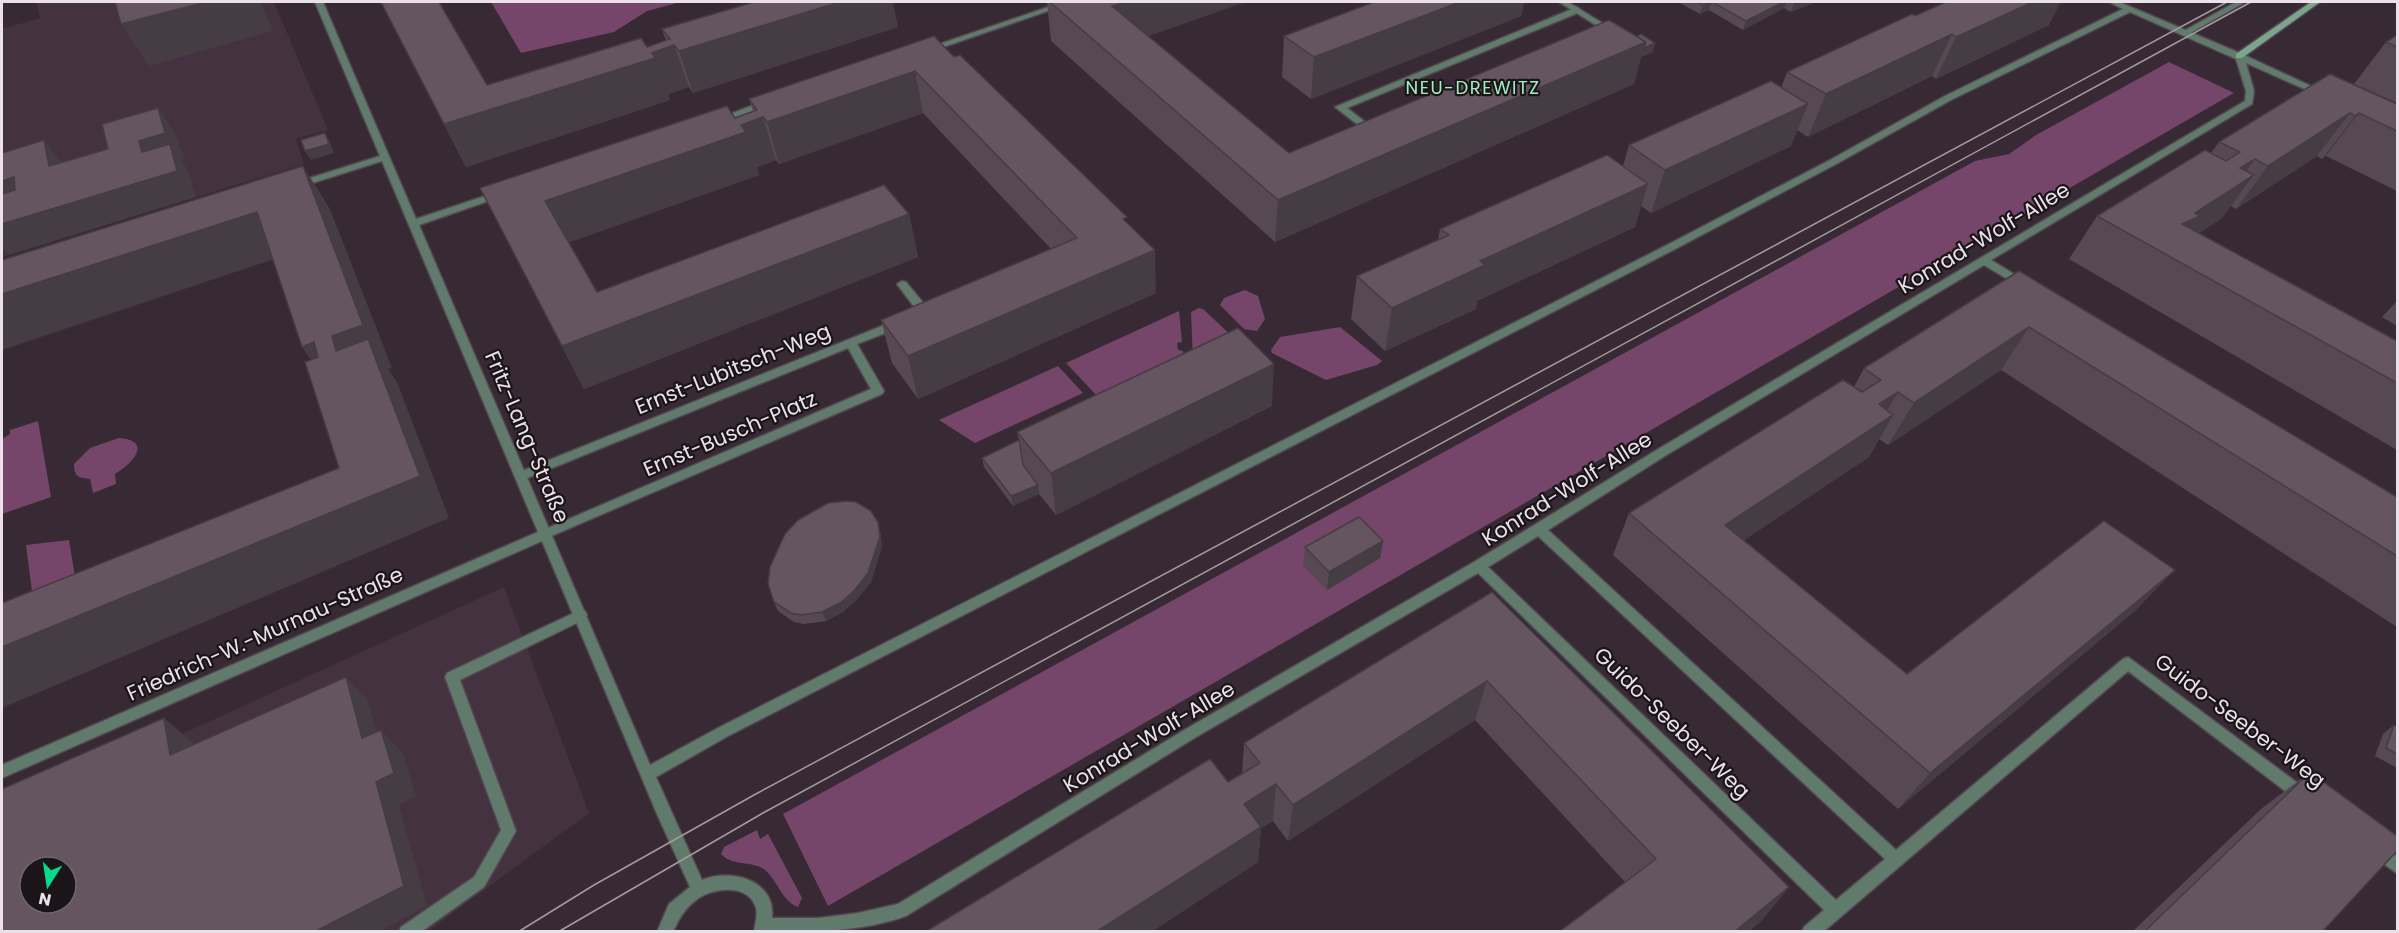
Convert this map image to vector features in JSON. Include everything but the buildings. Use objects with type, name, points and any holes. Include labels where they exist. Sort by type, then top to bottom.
[{"type":"street","name":"Fritz-Lang-Straße","points":[[319,2],[698,888]]},
{"type":"street","points":[[921,51],[1070,2]]},
{"type":"street","points":[[1563,2],[1616,38]]},
{"type":"street","points":[[2113,2],[2329,97]]},
{"type":"street","points":[[2184,33],[2241,2]]},
{"type":"street","points":[[2239,56],[2316,2]]},
{"type":"street","points":[[648,774],[723,732],[1696,234],[1948,98],[2130,9]]},
{"type":"street","points":[[1389,132],[1378,137],[1340,107],[1577,10]]},
{"type":"street","name":"Konrad-Wolf-Allee","points":[[763,929],[858,921],[901,911],[1191,733],[1540,530],[1664,451],[2249,102],[2250,91],[2239,56]]},
{"type":"street","points":[[707,124],[775,101]]},
{"type":"street","points":[[283,190],[385,157]]},
{"type":"street","points":[[413,223],[505,192]]},
{"type":"street","points":[[1983,260],[2033,290]]},
{"type":"street","name":"Ernst-Lubitsch-Weg","points":[[520,476],[926,313],[902,284]]},
{"type":"street","name":"Ernst-Busch-Platz","points":[[545,534],[878,391],[851,343]]},
{"type":"street","points":[[1540,530],[1895,859]]},
{"type":"street","name":"Friedrich-W.-Murnau-Straße","points":[[2,772],[545,534]]},
{"type":"street","name":"Guido-Seeber-Weg","points":[[1479,566],[1835,910]]},
{"type":"street","points":[[407,932],[479,882],[509,831],[452,677],[580,615]]},
{"type":"street","name":"Guido-Seeber-Weg","points":[[1810,932],[2128,663],[2314,804]]},
{"type":"street","points":[[2360,839],[2397,867]]},
{"type":"street","points":[[665,932],[672,913],[683,899],[698,888],[713,882],[728,881],[741,883],[753,889],[765,911],[763,929]]},
{"type":"shaded area","points":[[36,2],[274,2],[328,130],[296,139],[304,164],[2,257],[2,29],[40,18]]},
{"type":"shaded area","points":[[491,2],[681,2],[647,11],[614,32],[521,53]]},
{"type":"shaded area","points":[[2169,62],[2234,93],[828,906],[783,814],[1975,161],[2009,154],[2036,135]]},
{"type":"shaded area","points":[[1245,290],[1258,296],[1265,319],[1257,331],[1244,329],[1220,305],[1224,298]]},
{"type":"shaded area","points":[[1199,308],[1203,309],[1235,339],[1193,360],[1191,312]]},
{"type":"shaded area","points":[[1179,311],[1182,342],[1177,343],[1178,350],[1183,351],[1183,360],[1099,398],[1066,363]]},
{"type":"shaded area","points":[[1340,327],[1382,361],[1377,365],[1326,380],[1272,353],[1271,350],[1280,337]]},
{"type":"shaded area","points":[[1058,366],[1083,393],[975,443],[939,420]]},
{"type":"shaded area","points":[[38,421],[51,497],[2,514],[2,439],[10,434],[10,430]]},
{"type":"shaded area","points":[[119,438],[136,443],[138,448],[136,453],[128,465],[115,474],[116,484],[93,493],[90,479],[78,476],[74,464],[90,448]]},
{"type":"shaded area","points":[[69,540],[76,583],[33,599],[26,545]]},
{"type":"shaded area","points":[[504,587],[589,813],[427,932],[2,931],[2,816]]},
{"type":"shaded area","points":[[757,830],[760,839],[768,834],[802,898],[798,907],[787,899],[762,868],[735,862],[721,854],[724,847]]},
{"type":"tram line","points":[[518,932],[594,885],[754,795],[2227,2]]},
{"type":"tram line","points":[[558,932],[763,813],[2251,2]]},
{"type":"district","name":"NEU-DREWITZ","points":[[1473,88]]}]
